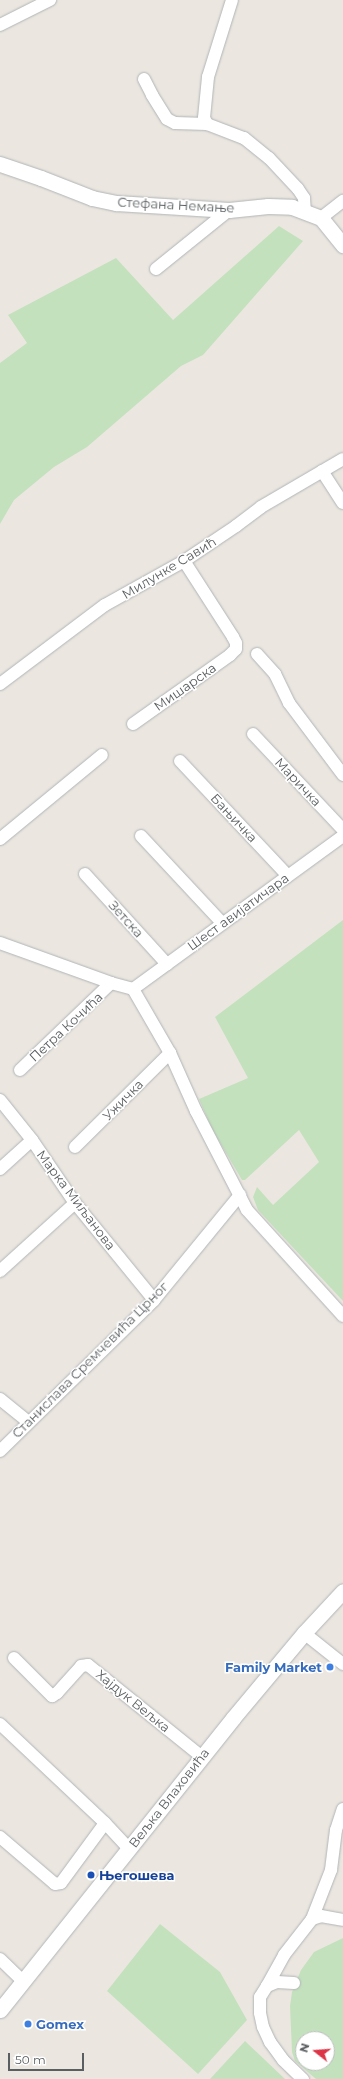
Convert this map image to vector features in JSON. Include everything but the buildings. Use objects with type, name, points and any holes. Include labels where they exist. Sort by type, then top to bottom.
[{"type":"street","points":[[0,25],[50,0]]},
{"type":"street","points":[[207,124],[204,118],[204,109],[208,77],[232,0]]},
{"type":"street","points":[[144,79],[167,119],[175,122],[207,124],[244,138],[269,158],[301,193],[306,211]]},
{"type":"street","name":"Стефана Немање","points":[[0,164],[92,198],[116,203],[229,210],[268,206],[292,207],[306,211],[321,218],[343,245]]},
{"type":"street","points":[[321,218],[343,202]]},
{"type":"street","points":[[156,269],[229,210]]},
{"type":"street","name":"Милунке Савић","points":[[0,684],[105,605],[184,561],[236,526],[261,507],[343,459]]},
{"type":"street","points":[[322,471],[343,503]]},
{"type":"street","name":"Мишарска","points":[[133,724],[230,655],[236,649],[236,643],[233,637],[184,561]]},
{"type":"street","points":[[257,654],[275,674],[289,703],[343,775]]},
{"type":"street","name":"Маричка","points":[[253,734],[343,830]]},
{"type":"street","points":[[0,839],[102,755]]},
{"type":"street","name":"Бањичка","points":[[180,761],[287,876]]},
{"type":"street","points":[[141,836],[222,923]]},
{"type":"street","name":"Шест авијатичара","points":[[133,989],[343,836]]},
{"type":"street","name":"Зетска","points":[[85,874],[167,964]]},
{"type":"street","points":[[0,943],[111,983],[133,989],[170,1053],[196,1111],[247,1210],[343,1316]]},
{"type":"street","name":"Петра Кочића","points":[[20,1070],[111,983]]},
{"type":"street","name":"Ужичка","points":[[75,1147],[170,1053]]},
{"type":"street","name":"Марка Миљанова","points":[[0,1100],[32,1140],[75,1203],[154,1300]]},
{"type":"street","points":[[0,1169],[32,1140]]},
{"type":"street","name":"Станислава Сремчевића Црног","points":[[0,1450],[154,1300],[240,1195]]},
{"type":"street","points":[[0,1271],[75,1203]]},
{"type":"street","points":[[0,1399],[28,1422]]},
{"type":"street","name":"Вељка Влаховића","points":[[0,2010],[202,1757],[304,1633],[343,1591]]},
{"type":"street","points":[[304,1633],[343,1664]]},
{"type":"street","name":"Хајдук Вељка","points":[[14,1658],[52,1696],[57,1693],[81,1666],[88,1665],[202,1757]]},
{"type":"street","points":[[0,1724],[105,1823],[129,1850]]},
{"type":"street","points":[[303,2079],[282,2060],[270,2042],[263,2027],[260,2013],[260,1997],[284,1955],[312,1919],[331,1870],[336,1830],[343,1809]]},
{"type":"street","points":[[0,1837],[54,1884],[61,1883],[105,1823]]},
{"type":"street","points":[[312,1919],[321,1916],[343,1920]]},
{"type":"street","points":[[0,1958],[23,1981]]},
{"type":"street","points":[[266,1986],[277,1982],[294,1983]]},
{"type":"green space","points":[[279,226],[303,241],[203,355],[181,366],[87,447],[54,467],[14,500],[0,524],[0,363],[27,343],[8,315],[116,258],[173,320]]},
{"type":"green space","points":[[343,920],[343,1301],[258,1210],[253,1197],[257,1187],[273,1205],[319,1162],[299,1130],[245,1180],[242,1180],[212,1129],[199,1099],[248,1078],[215,1017]]},
{"type":"green space","points":[[160,1924],[220,1972],[247,2020],[198,2074],[107,1991]]},
{"type":"green space","points":[[343,1938],[343,2079],[316,2079],[307,2071],[335,2071],[335,2031],[295,2031],[295,2061],[292,2052],[290,2006],[292,1992],[301,1970],[314,1952]]},
{"type":"green space","points":[[245,2041],[285,2079],[210,2079]]},
{"type":"place","name":"Family Market","points":[[330,1667]]},
{"type":"place","name":"Његошева","points":[[91,1875]]},
{"type":"place","name":"Gomex","points":[[28,2024]]}]
